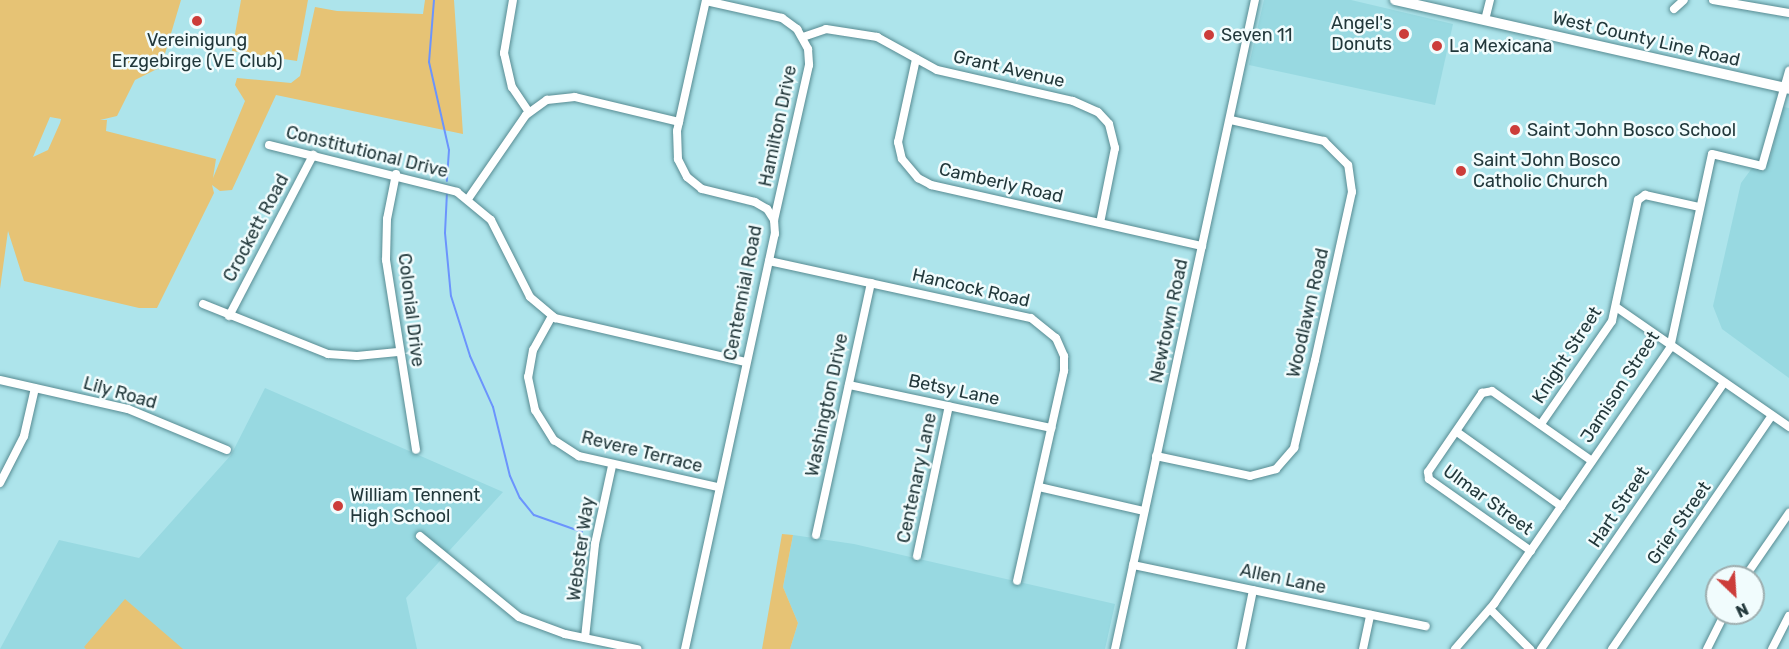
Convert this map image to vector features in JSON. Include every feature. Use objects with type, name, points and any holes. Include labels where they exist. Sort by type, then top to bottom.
[{"type":"main road","name":"West County Line Road","points":[[1395,0],[1787,88]]},
{"type":"street","points":[[513,0],[504,53],[512,87],[530,112]]},
{"type":"street","points":[[706,0],[783,18],[803,37]]},
{"type":"street","name":"Centennial Road","points":[[685,649],[718,487],[769,261],[774,220],[762,205],[710,192],[687,177],[676,151],[679,122],[706,0]]},
{"type":"street","name":"Newtown Road","points":[[1115,649],[1256,0]]},
{"type":"street","points":[[1485,20],[1490,0]]},
{"type":"street","points":[[1674,9],[1684,0]]},
{"type":"street","points":[[1713,0],[1789,13]]},
{"type":"street","name":"Grant Avenue","points":[[803,37],[826,28],[884,39],[937,70],[1073,100],[1098,112],[1109,124],[1115,148],[1100,223]]},
{"type":"street","name":"Hamilton Drive","points":[[774,220],[809,65],[803,37]]},
{"type":"street","name":"Camberly Road","points":[[916,59],[898,142],[902,159],[918,178],[931,185],[1203,246]]},
{"type":"street","points":[[1787,88],[1789,71]]},
{"type":"street","name":"Jamison Street","points":[[1455,649],[1490,609],[1671,346],[1712,154],[1762,166],[1787,88]]},
{"type":"street","points":[[468,199],[530,112],[547,100],[575,97],[679,122]]},
{"type":"street","name":"Woodlawn Road","points":[[1156,456],[1250,476],[1276,469],[1294,448],[1352,192],[1348,165],[1324,141],[1231,120]]},
{"type":"street","name":"Constitutional Drive","points":[[269,145],[445,187],[468,199],[501,233],[524,286],[552,316],[582,327],[746,362]]},
{"type":"street","name":"Crockett Road","points":[[230,316],[313,155]]},
{"type":"street","name":"Colonial Drive","points":[[396,174],[387,219],[386,260],[398,352],[416,450]]},
{"type":"street","name":"Knight Street","points":[[1541,424],[1609,327],[1616,307],[1641,197],[1700,207]]},
{"type":"street","name":"Hancock Road","points":[[769,261],[1043,324],[1056,338],[1064,361],[1039,487],[1017,581]]},
{"type":"street","name":"Washington Drive","points":[[816,535],[871,283]]},
{"type":"street","points":[[203,304],[328,354],[363,356],[398,352]]},
{"type":"street","points":[[1616,307],[1789,427]]},
{"type":"street","name":"Revere Terrace","points":[[552,316],[533,350],[528,384],[535,410],[560,445],[579,456],[612,466],[718,487]]},
{"type":"street","name":"Lily Road","points":[[0,380],[128,409],[227,450]]},
{"type":"street","name":"Hart Street","points":[[1541,649],[1724,383]]},
{"type":"street","name":"Betsy Lane","points":[[849,385],[1051,428]]},
{"type":"street","points":[[0,483],[24,436],[35,388]]},
{"type":"street","points":[[1561,506],[1456,432],[1482,393],[1489,390],[1497,394],[1592,461]]},
{"type":"street","name":"Centenary Lane","points":[[917,556],[950,406]]},
{"type":"street","name":"Grier Street","points":[[1612,649],[1772,416]]},
{"type":"street","name":"Ulmar Street","points":[[1456,432],[1428,476],[1431,482],[1531,551]]},
{"type":"street","name":"Webster Way","points":[[585,638],[595,543],[612,466]]},
{"type":"street","points":[[1039,487],[1144,511]]},
{"type":"street","points":[[1753,565],[1789,513]]},
{"type":"street","points":[[420,536],[519,617],[585,638],[637,649]]},
{"type":"street","name":"Allen Lane","points":[[1133,565],[1426,626]]},
{"type":"street","points":[[1241,649],[1253,590]]},
{"type":"street","points":[[1490,609],[1530,649]]},
{"type":"street","points":[[1363,649],[1370,615]]},
{"type":"street","points":[[1772,649],[1789,616]]},
{"type":"street","points":[[1707,649],[1719,625]]},
{"type":"shaded area","points":[[0,0],[181,0],[161,67],[135,80],[117,116],[100,120],[107,120],[106,131],[216,159],[213,178],[245,101],[235,85],[237,78],[291,83],[300,76],[315,7],[337,11],[423,14],[425,0],[454,0],[463,134],[276,95],[232,190],[220,191],[212,185],[214,193],[157,308],[139,308],[24,281],[8,231],[0,289]],"holes":[[[50,117],[61,119],[48,150],[33,157]]]},
{"type":"shaded area","points":[[241,0],[308,0],[297,61],[232,51]]},
{"type":"shaded area","points":[[1264,0],[1351,0],[1453,24],[1435,105],[1249,65]]},
{"type":"shaded area","points":[[1783,107],[1789,108],[1789,378],[1722,329],[1713,306],[1741,183],[1758,160],[1770,160]]},
{"type":"shaded area","name":"William Tennent High School","points":[[265,388],[503,492],[406,598],[417,649],[0,649],[59,540],[139,558],[231,455]]},
{"type":"shaded area","points":[[782,534],[793,535],[783,587],[798,623],[790,649],[762,649]]},
{"type":"shaded area","points":[[793,535],[854,544],[1115,604],[1105,649],[790,649],[798,623],[783,587]]},
{"type":"shaded area","points":[[125,599],[183,649],[86,649],[84,647]]},
{"type":"waterway","points":[[434,0],[429,62],[449,150],[447,181]]},
{"type":"waterway","points":[[447,192],[445,233],[451,296],[470,356],[493,407],[510,476],[520,498],[534,515],[582,532]]},
{"type":"place","name":"Vereinigung Erzgebirge (VE Club)","points":[[197,21]]},
{"type":"place","name":"Angel's Donuts","points":[[1404,34]]},
{"type":"place","name":"Seven 11","points":[[1209,35]]},
{"type":"place","name":"La Mexicana","points":[[1437,46]]},
{"type":"place","name":"Saint John Bosco School","points":[[1515,130]]},
{"type":"place","name":"Saint John Bosco Catholic Church","points":[[1461,171]]},
{"type":"place","name":"William Tennent High School","points":[[338,506]]}]
